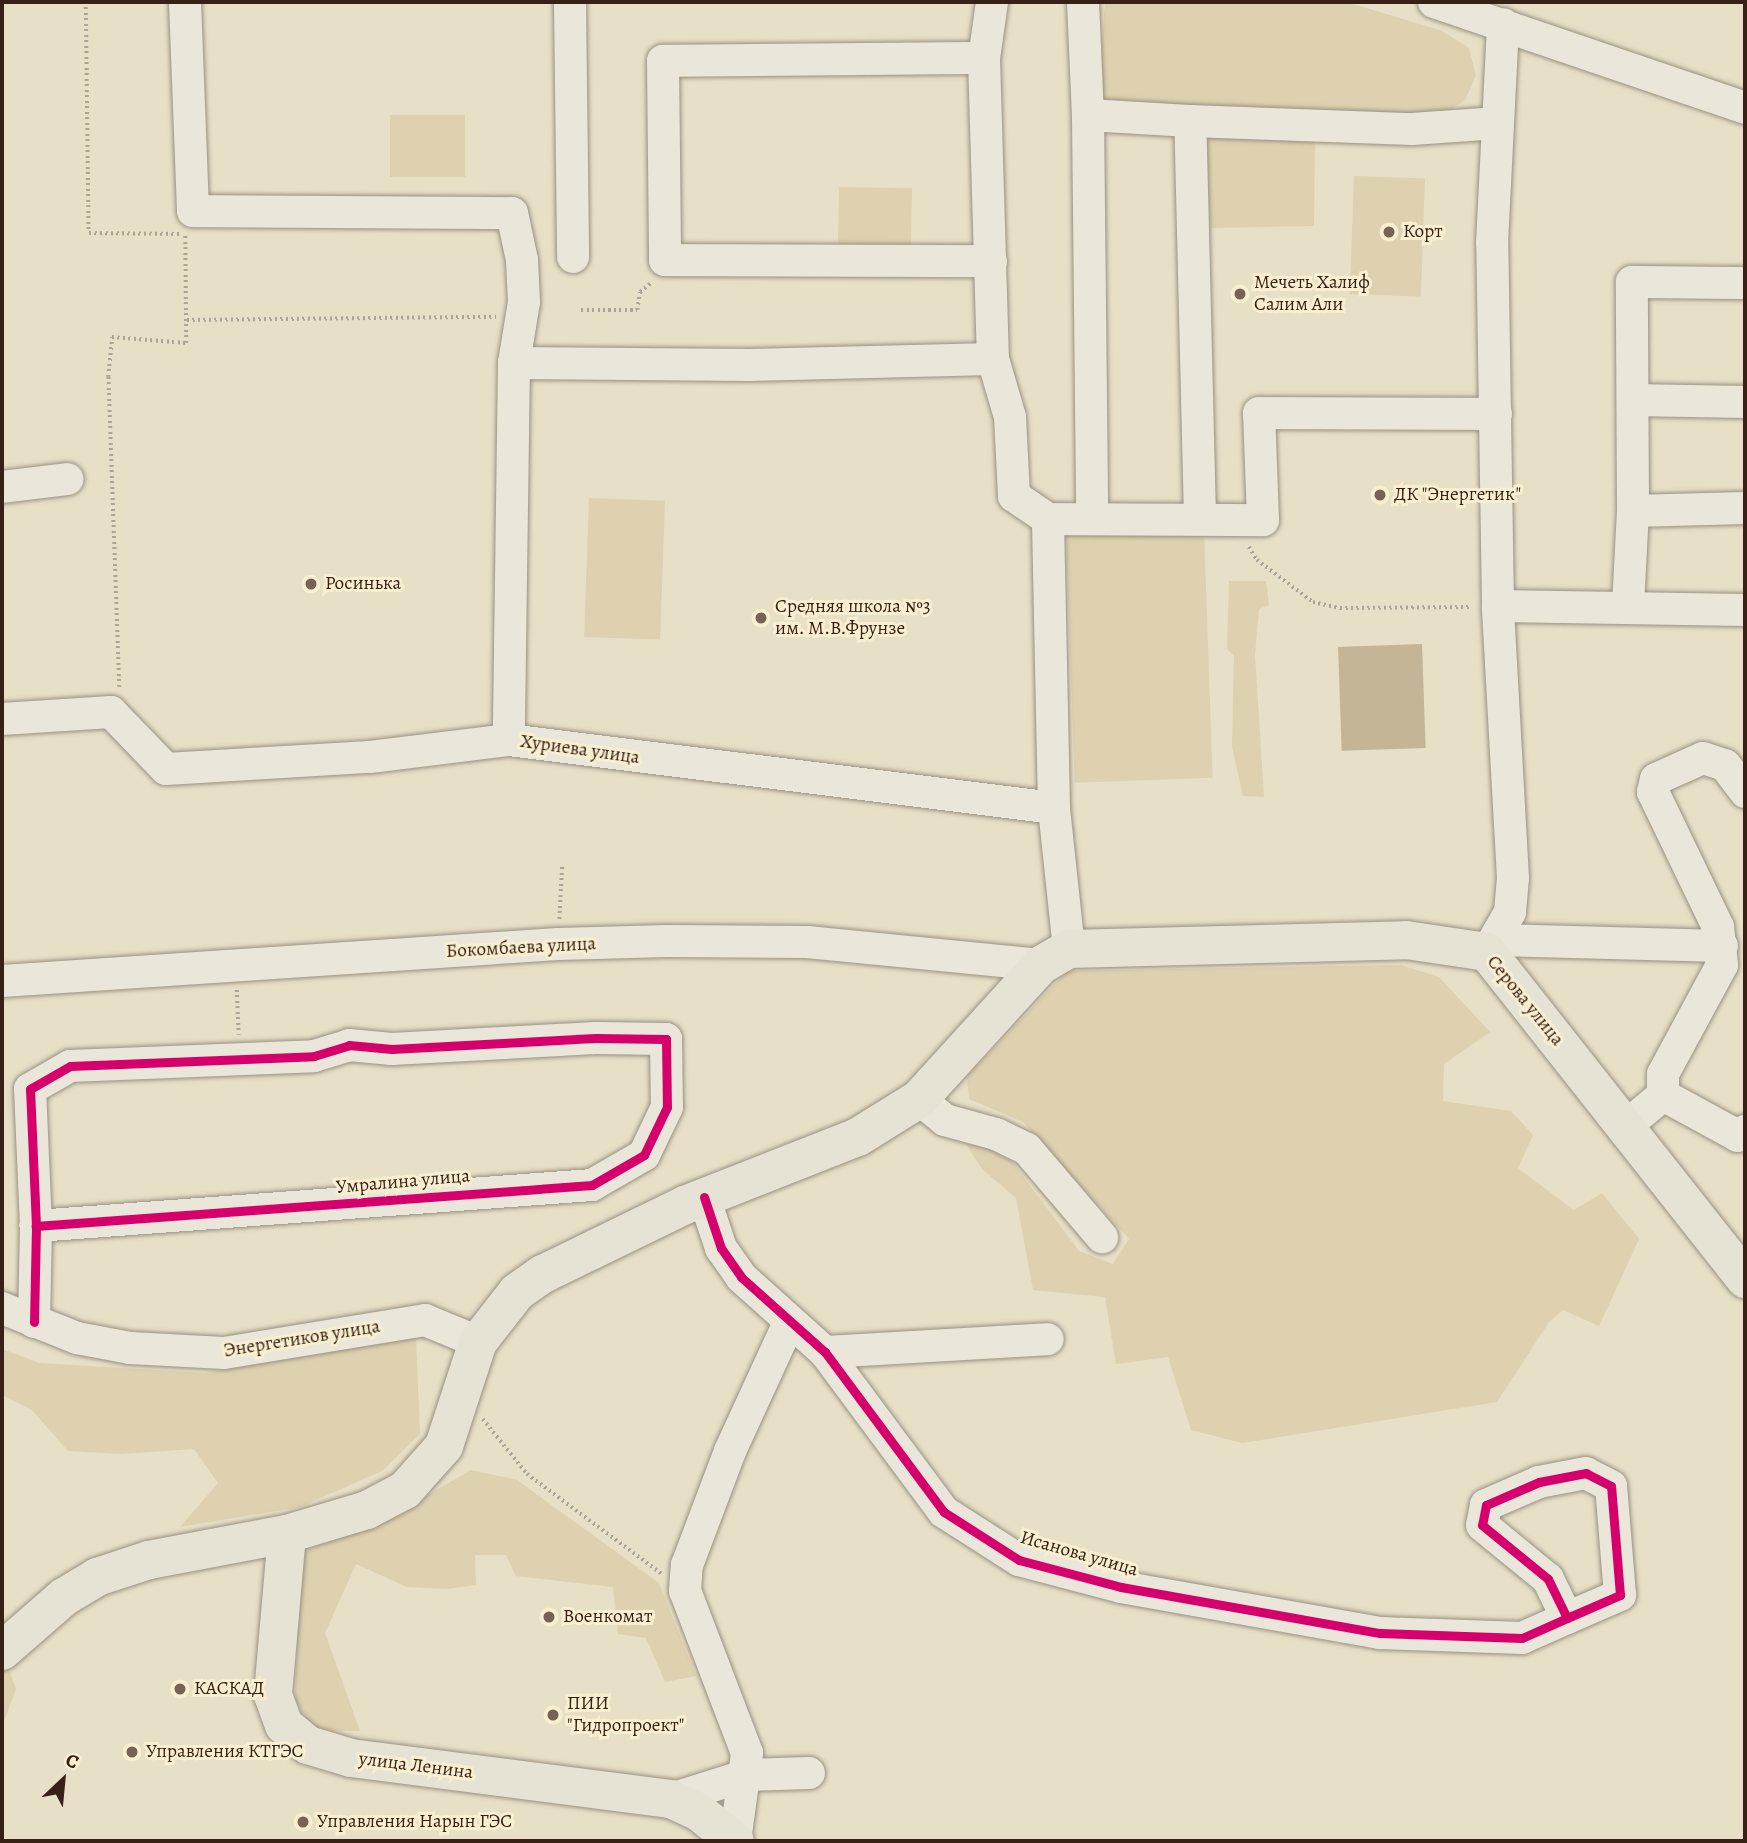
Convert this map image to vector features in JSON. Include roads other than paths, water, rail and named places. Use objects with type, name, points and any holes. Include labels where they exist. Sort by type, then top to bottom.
[{"type":"main road","name":"Серова улица","points":[[1055,957],[1406,940],[1492,946],[1626,1126],[1745,1279]]},
{"type":"main road","points":[[2,1651],[64,1597],[97,1577],[149,1560],[286,1534],[367,1510],[405,1490],[428,1469],[454,1422],[478,1342],[494,1316],[543,1274],[704,1197],[858,1137],[919,1099],[1055,957]]},
{"type":"main road","name":"улица Ленина","points":[[286,1534],[273,1695],[284,1725],[308,1745],[351,1758],[671,1798],[699,1812],[735,1841]]},
{"type":"street","points":[[185,2],[189,223],[512,213],[522,261],[522,320],[514,363],[509,740]]},
{"type":"street","points":[[570,2],[573,257]]},
{"type":"street","points":[[992,2],[984,58],[993,359],[1010,418],[1014,496],[1048,519],[1092,517],[1263,520],[1259,413],[1496,414]]},
{"type":"street","points":[[1083,2],[1088,115],[1092,517]]},
{"type":"street","points":[[1434,2],[1745,108]]},
{"type":"street","points":[[1503,24],[1492,243],[1498,606],[1513,878],[1510,912],[1492,946],[1722,946]]},
{"type":"street","points":[[984,58],[663,61],[665,260],[991,261]]},
{"type":"street","points":[[1088,115],[1412,130],[1497,123]]},
{"type":"street","points":[[1190,121],[1200,518]]},
{"type":"street","points":[[1628,606],[1633,511],[1632,282],[1745,283]]},
{"type":"street","points":[[514,363],[749,365],[993,359]]},
{"type":"street","points":[[1633,400],[1745,402]]},
{"type":"street","points":[[2,487],[68,479]]},
{"type":"street","points":[[1633,511],[1745,508]]},
{"type":"street","points":[[1048,519],[1055,957]]},
{"type":"street","points":[[1498,606],[1628,606],[1745,610]]},
{"type":"street","name":"Хуриева улица","points":[[2,719],[111,712],[166,769],[370,757],[509,740],[1054,808]]},
{"type":"street","points":[[1663,1096],[1663,1074],[1722,965],[1722,946],[1718,927],[1653,792],[1656,779],[1703,758],[1725,765],[1745,792]]},
{"type":"street","name":"Бокомбаева улица","points":[[2,981],[558,944],[807,942],[1055,957]]},
{"type":"street","name":"Умралина улица","points":[[596,1038],[666,1039],[667,1107],[644,1155],[592,1185],[36,1226],[30,1089],[70,1066],[314,1056],[349,1045],[392,1049],[596,1038]]},
{"type":"street","points":[[1626,1126],[1663,1096]]},
{"type":"street","points":[[1663,1096],[1738,1136],[1745,1132]]},
{"type":"street","points":[[919,1099],[945,1120],[996,1134],[1027,1149],[1102,1237]]},
{"type":"street","name":"Исанова улица","points":[[704,1197],[721,1248],[741,1277],[789,1323],[825,1352],[944,1512],[1019,1560],[1121,1587],[1380,1633],[1522,1638],[1567,1618],[1620,1594],[1611,1486],[1586,1473],[1539,1482],[1486,1505],[1482,1525],[1548,1579],[1567,1618]]},
{"type":"street","points":[[34,1322],[36,1226]]},
{"type":"street","name":"Энергетиков улица","points":[[2,1308],[77,1338],[130,1348],[224,1353],[425,1320],[478,1342]]},
{"type":"street","points":[[735,1841],[747,1776],[747,1753],[685,1591],[687,1565],[699,1529],[789,1323]]},
{"type":"street","points":[[825,1352],[1048,1339]]},
{"type":"street","points":[[671,1798],[747,1776],[809,1773]]},
{"type":"place","name":"Корт","points":[[1389,232]]},
{"type":"place","name":"Мечеть Халиф Салим Али","points":[[1240,294]]},
{"type":"place","name":"ДК \"Энергетик\"","points":[[1380,495]]},
{"type":"place","name":"Росинька","points":[[311,584]]},
{"type":"place","name":"Средняя школа №3 им. М.В.Фрунзе","points":[[761,618]]},
{"type":"place","name":"Военкомат","points":[[549,1617]]},
{"type":"place","name":"КАСКАД","points":[[180,1689]]},
{"type":"place","name":"ПИИ \"Гидропроект\"","points":[[553,1715]]},
{"type":"place","name":"Управления КТГЭС","points":[[132,1752]]},
{"type":"place","name":"Управления Нарын ГЭС","points":[[303,1822]]}]
